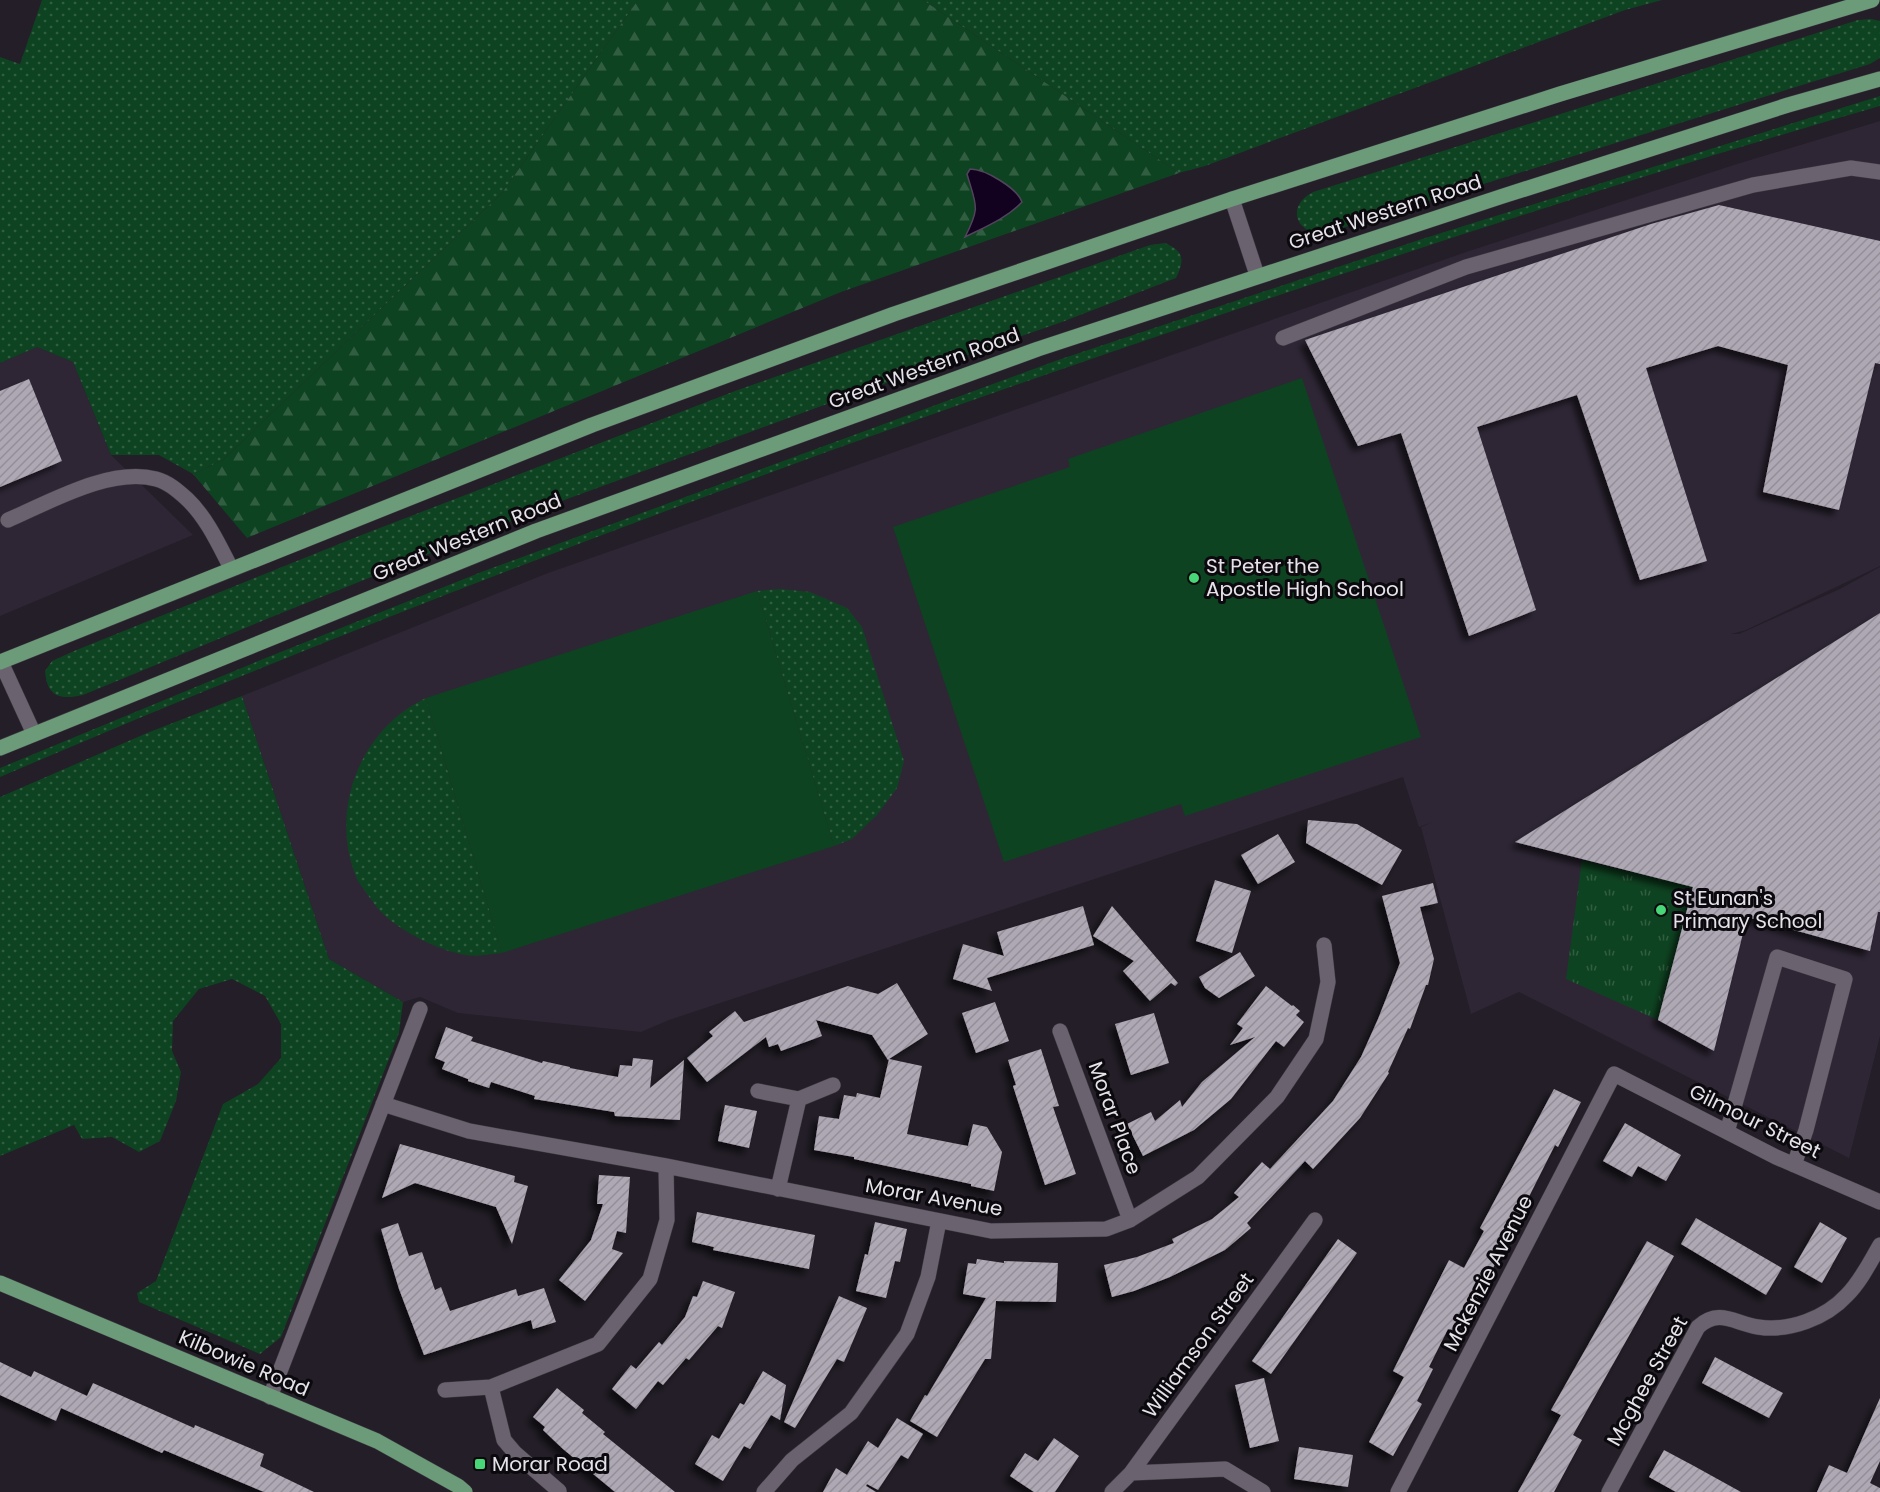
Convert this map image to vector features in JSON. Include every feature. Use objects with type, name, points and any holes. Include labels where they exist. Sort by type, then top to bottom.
[{"type":"main road","points":[[1,662],[603,421],[894,314],[1232,199],[1560,94],[1872,0]]},
{"type":"main road","name":"Great Western Road","points":[[0,748],[548,527],[1027,353],[1257,276],[1754,116],[1880,79]]},
{"type":"main road","name":"Kilbowie Road","points":[[0,1283],[376,1441],[465,1492]]},
{"type":"street","points":[[1283,338],[1466,267],[1753,185],[1851,168],[1880,172]]},
{"type":"street","points":[[1232,199],[1257,276]]},
{"type":"street","points":[[8,520],[85,487],[118,478],[145,477],[159,480],[171,486],[188,500],[205,521],[231,568]]},
{"type":"street","points":[[1,662],[34,734]]},
{"type":"street","name":"Morar Avenue","points":[[382,1104],[469,1131],[666,1166],[991,1232],[1106,1229],[1130,1220],[1198,1177],[1277,1097],[1316,1039],[1328,982],[1324,945]]},
{"type":"street","points":[[1727,1132],[1777,957],[1845,979],[1806,1130],[1794,1165]]},
{"type":"street","points":[[270,1397],[420,1009]]},
{"type":"street","name":"Morar Place","points":[[1060,1030],[1130,1220]]},
{"type":"street","name":"Gilmour Street","points":[[1614,1074],[1794,1165],[1880,1202]]},
{"type":"street","name":"Mckenzie Avenue","points":[[1398,1492],[1614,1074]]},
{"type":"street","points":[[758,1091],[799,1099],[833,1084]]},
{"type":"street","points":[[778,1189],[799,1099]]},
{"type":"street","points":[[445,1390],[490,1387],[598,1344],[650,1279],[668,1220],[666,1166]]},
{"type":"street","name":"Williamson Street","points":[[1112,1492],[1131,1473],[1315,1220]]},
{"type":"street","points":[[764,1492],[792,1460],[850,1413],[907,1335],[928,1277],[939,1221]]},
{"type":"street","name":"Mcghee Street","points":[[1610,1492],[1698,1326],[1713,1317],[1761,1327],[1779,1327],[1815,1318],[1846,1296],[1880,1245]]},
{"type":"street","points":[[490,1387],[504,1440],[515,1453],[560,1491]]},
{"type":"street","points":[[1131,1473],[1225,1469],[1263,1492]]},
{"type":"shaded area","name":"St Peter the Apostle High School","points":[[1880,121],[1880,566],[1746,630],[1731,634],[1739,634],[1840,589],[1880,567],[1880,1036],[1849,1158],[1519,992],[1471,1014],[1421,827],[1433,822],[1419,827],[1403,777],[669,1020],[641,1032],[458,1013],[420,997],[403,1002],[329,959],[242,696],[548,573],[1469,251],[1737,164]]},
{"type":"shaded area","points":[[970,169],[984,172],[1000,180],[1014,191],[1022,202],[1003,217],[965,237],[975,212],[975,200],[967,174]]},
{"type":"shaded area","points":[[37,347],[73,362],[111,455],[193,535],[0,616],[0,363]]},
{"type":"green space","points":[[42,0],[638,0],[502,193],[223,460],[193,474],[159,455],[111,455],[73,362],[37,347],[0,363],[0,57],[20,64]]},
{"type":"green space","points":[[638,0],[923,0],[1179,173],[841,292],[247,538],[193,474],[223,460],[502,193]]},
{"type":"green space","points":[[923,0],[1662,0],[1625,10],[1205,166],[1179,173]]},
{"type":"green space","points":[[1858,20],[1880,21],[1880,58],[1870,64],[1326,233],[1307,230],[1298,219],[1299,205],[1313,192]]},
{"type":"green space","points":[[1880,96],[1880,106],[1553,205],[1391,258],[1108,353],[746,481],[388,618],[202,692],[0,777],[0,768],[263,659],[484,571],[1058,360],[1422,239]]},
{"type":"green space","points":[[1165,243],[1176,249],[1181,257],[1181,266],[1176,278],[1062,322],[835,401],[559,502],[83,695],[68,697],[56,695],[46,680],[45,671],[52,661],[359,536],[735,391],[1150,245]]},
{"type":"green space","points":[[1302,378],[1421,737],[1185,816],[1181,804],[1004,862],[893,527],[1070,467],[1068,459]]},
{"type":"green space","points":[[780,589],[810,592],[847,608],[862,627],[904,761],[897,788],[877,815],[852,839],[834,846],[757,591]]},
{"type":"green space","points":[[757,591],[834,846],[502,953],[426,698]]},
{"type":"green space","points":[[242,696],[329,959],[403,1002],[399,1033],[281,1337],[260,1354],[139,1302],[137,1293],[156,1281],[223,1104],[258,1084],[281,1058],[281,1024],[265,996],[232,979],[199,989],[173,1021],[172,1051],[181,1072],[176,1101],[160,1141],[139,1152],[112,1137],[82,1139],[74,1125],[0,1156],[0,797],[147,733]]},
{"type":"green space","points":[[426,698],[502,953],[475,956],[455,953],[432,945],[398,926],[379,910],[360,885],[349,853],[346,826],[349,800],[356,775],[368,751],[383,730],[403,712]]},
{"type":"green space","points":[[1582,860],[1693,887],[1658,1020],[1566,979]]},
{"type":"building","points":[[1719,205],[1880,241],[1880,364],[1875,363],[1839,510],[1763,492],[1788,365],[1718,346],[1646,368],[1707,561],[1640,580],[1577,395],[1477,427],[1536,610],[1469,636],[1401,433],[1358,446],[1305,340],[1651,224]]},
{"type":"building","points":[[29,379],[62,461],[0,487],[0,391]]},
{"type":"building","points":[[1880,613],[1880,912],[1878,912],[1870,951],[1747,917],[1714,1051],[1658,1020],[1693,887],[1515,842]]},
{"type":"building","points":[[1308,820],[1357,824],[1402,850],[1382,885],[1306,843]]},
{"type":"building","points":[[1278,834],[1295,862],[1258,884],[1241,855]]},
{"type":"building","points":[[1215,880],[1251,891],[1232,953],[1196,941]]},
{"type":"building","points":[[1433,883],[1438,903],[1420,907],[1434,959],[1428,985],[1426,985],[1410,1029],[1408,1028],[1389,1073],[1360,1118],[1313,1169],[1305,1161],[1247,1223],[1251,1228],[1225,1250],[1170,1277],[1112,1297],[1104,1265],[1137,1257],[1174,1243],[1172,1239],[1212,1219],[1239,1197],[1234,1193],[1262,1162],[1270,1169],[1333,1101],[1361,1057],[1400,963],[1382,896]]},
{"type":"building","points":[[1083,906],[1094,945],[987,978],[992,991],[953,979],[963,944],[1004,956],[997,932]]},
{"type":"building","points":[[1112,906],[1178,983],[1175,986],[1171,983],[1150,1001],[1123,971],[1134,961],[1093,936]]},
{"type":"building","points":[[1240,952],[1255,976],[1219,998],[1205,988],[1199,977]]},
{"type":"building","points":[[897,983],[928,1034],[888,1060],[872,1035],[816,1020],[822,1036],[781,1051],[778,1044],[769,1047],[766,1037],[707,1082],[687,1058],[713,1036],[709,1032],[735,1011],[744,1022],[848,986],[878,994]]},
{"type":"building","points":[[1266,986],[1300,1011],[1296,1015],[1304,1022],[1284,1047],[1276,1041],[1231,1099],[1194,1130],[1143,1156],[1127,1124],[1151,1112],[1155,1121],[1180,1100],[1182,1107],[1202,1082],[1255,1037],[1230,1045],[1243,1028],[1237,1024]]},
{"type":"building","points":[[995,1002],[1009,1041],[976,1053],[962,1013]]},
{"type":"building","points":[[1154,1013],[1169,1063],[1131,1075],[1115,1024]]},
{"type":"building","points":[[446,1027],[473,1037],[471,1041],[542,1063],[543,1061],[618,1077],[620,1065],[632,1066],[633,1058],[653,1060],[650,1088],[684,1060],[680,1120],[615,1116],[614,1112],[534,1099],[535,1096],[491,1082],[489,1088],[468,1081],[468,1079],[442,1069],[445,1062],[435,1058]]},
{"type":"building","points":[[1041,1049],[1059,1106],[1053,1107],[1076,1174],[1045,1185],[1013,1086],[1016,1085],[1008,1060]]},
{"type":"building","points":[[889,1059],[922,1066],[907,1134],[968,1146],[973,1124],[987,1127],[1002,1152],[994,1191],[854,1159],[854,1157],[814,1150],[819,1116],[839,1119],[844,1095],[856,1097],[857,1093],[880,1098]]},
{"type":"building","points":[[1554,1089],[1581,1102],[1558,1147],[1555,1145],[1474,1306],[1468,1303],[1453,1331],[1448,1329],[1429,1367],[1433,1369],[1417,1401],[1422,1404],[1393,1456],[1369,1442],[1404,1377],[1393,1371],[1449,1260],[1464,1268],[1484,1231],[1480,1228]]},
{"type":"building","points":[[725,1105],[757,1111],[749,1148],[718,1141]]},
{"type":"building","points":[[1625,1123],[1681,1155],[1666,1181],[1638,1166],[1632,1177],[1603,1161]]},
{"type":"building","points":[[400,1144],[515,1176],[514,1182],[528,1186],[512,1244],[496,1207],[415,1183],[382,1198]]},
{"type":"building","points":[[599,1175],[630,1177],[626,1233],[617,1231],[612,1249],[623,1253],[585,1301],[559,1280],[591,1240],[603,1204],[597,1204]]},
{"type":"building","points":[[697,1212],[815,1235],[809,1269],[713,1250],[714,1247],[692,1242]]},
{"type":"building","points":[[1696,1218],[1782,1268],[1766,1295],[1681,1244]]},
{"type":"building","points":[[875,1222],[907,1229],[900,1262],[895,1261],[886,1298],[856,1291],[865,1254],[868,1255]]},
{"type":"building","points":[[1820,1222],[1847,1238],[1822,1283],[1794,1267]]},
{"type":"building","points":[[398,1223],[409,1256],[422,1252],[435,1290],[441,1287],[450,1311],[516,1289],[518,1296],[544,1288],[556,1322],[533,1329],[531,1320],[424,1355],[399,1289],[381,1229]]},
{"type":"building","points":[[1338,1239],[1357,1253],[1271,1374],[1252,1361]]},
{"type":"building","points":[[1647,1241],[1674,1256],[1573,1435],[1582,1440],[1554,1492],[1518,1492],[1561,1415],[1551,1410]]},
{"type":"building","points":[[977,1259],[1004,1263],[1004,1261],[1058,1263],[1056,1302],[996,1301],[991,1359],[985,1359],[937,1437],[910,1421],[986,1298],[963,1294],[968,1263],[976,1264]]},
{"type":"building","points":[[703,1281],[735,1292],[722,1328],[718,1326],[689,1360],[686,1358],[663,1385],[658,1381],[636,1409],[612,1389],[631,1365],[636,1369],[659,1342],[662,1345],[685,1317],[693,1296],[697,1297]]},
{"type":"building","points":[[839,1296],[867,1308],[844,1362],[837,1359],[795,1428],[784,1422]]},
{"type":"building","points":[[1715,1357],[1783,1393],[1769,1418],[1702,1383]]},
{"type":"building","points":[[0,1362],[31,1377],[34,1371],[87,1396],[93,1383],[194,1428],[195,1425],[264,1454],[260,1466],[314,1492],[264,1492],[164,1450],[162,1453],[61,1408],[56,1421],[0,1395]]},
{"type":"building","points":[[763,1371],[786,1385],[780,1420],[771,1415],[750,1449],[744,1446],[723,1481],[695,1464],[712,1435],[719,1439],[740,1403],[744,1405]]},
{"type":"building","points":[[1264,1378],[1279,1441],[1250,1448],[1235,1385]]},
{"type":"building","points":[[557,1388],[584,1410],[582,1413],[605,1432],[603,1434],[675,1492],[615,1492],[563,1449],[543,1430],[545,1427],[533,1417]]},
{"type":"building","points":[[1880,1398],[1880,1461],[1870,1483],[1880,1488],[1880,1492],[1817,1492],[1829,1465],[1847,1473]]},
{"type":"building","points":[[897,1418],[923,1434],[908,1459],[901,1455],[878,1490],[867,1484],[866,1486],[876,1492],[823,1492],[836,1468],[847,1475],[868,1441],[878,1448]]},
{"type":"building","points":[[1054,1438],[1079,1456],[1055,1492],[1034,1492],[1010,1476],[1025,1453],[1038,1461]]},
{"type":"building","points":[[1299,1447],[1353,1455],[1348,1487],[1294,1479]]},
{"type":"building","points":[[1664,1450],[1741,1492],[1676,1492],[1649,1477]]},
{"type":"place","name":"St Peter the Apostle High School","points":[[1194,578]]},
{"type":"place","name":"St Eunan's Primary School","points":[[1661,910]]},
{"type":"place","name":"Morar Road","points":[[480,1464]]}]
